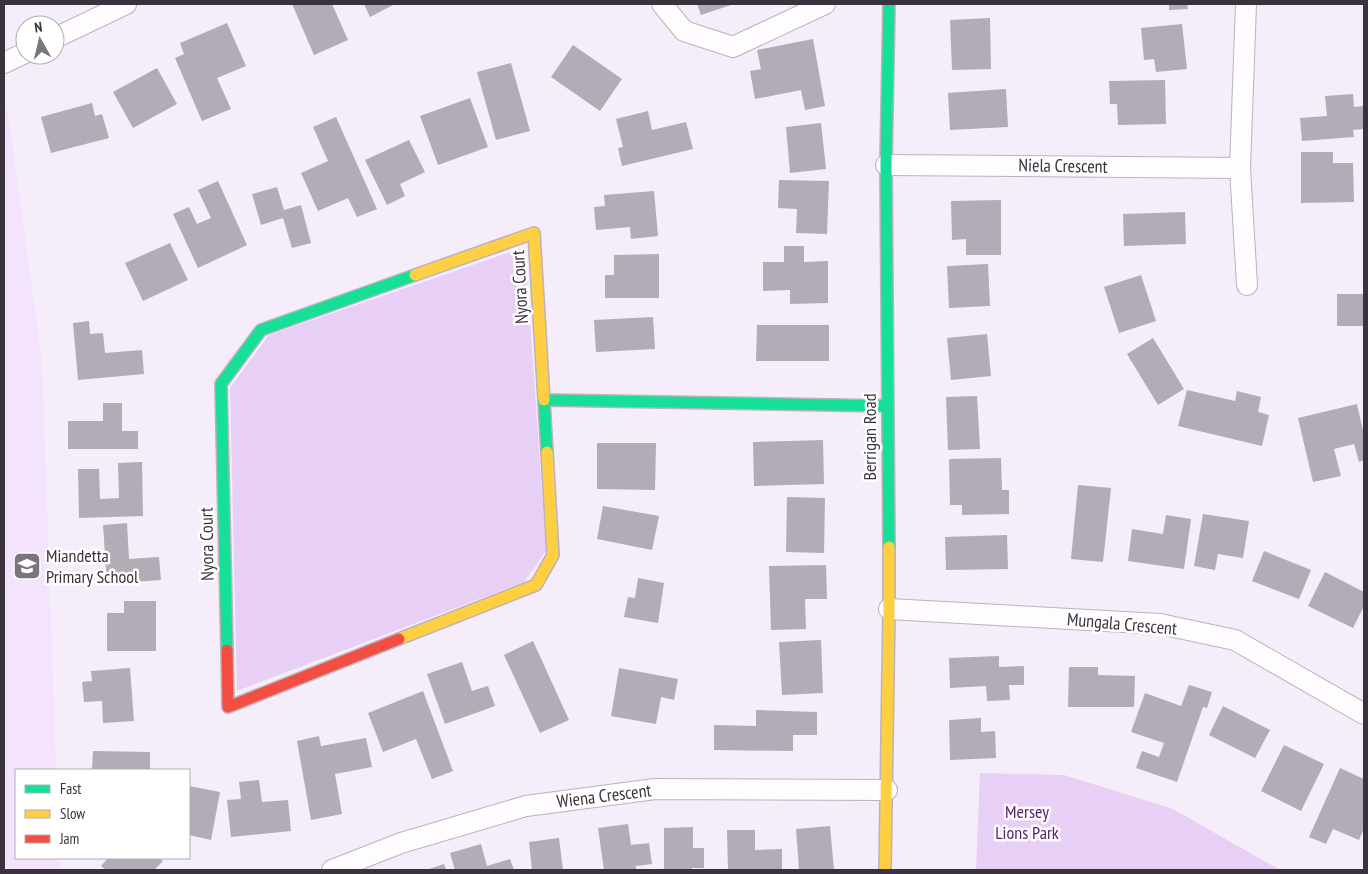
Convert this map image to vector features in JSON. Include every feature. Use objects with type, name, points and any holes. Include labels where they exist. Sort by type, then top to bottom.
[{"type":"street","points":[[65,33],[126,4]]},
{"type":"street","points":[[662,4],[684,31],[733,47],[825,4]]},
{"type":"street","name":"Berrigan Road","points":[[886,870],[889,609],[886,165],[889,4]]},
{"type":"street","points":[[1246,4],[1240,168],[1247,285]]},
{"type":"street","name":"Niela Crescent","points":[[886,165],[1240,168]]},
{"type":"street","name":"Nyora Court","points":[[534,233],[544,400],[553,555],[536,585],[228,707],[221,384],[261,330],[534,233]]},
{"type":"street","points":[[544,400],[888,406]]},
{"type":"street","name":"Mungala Crescent","points":[[889,609],[1160,624],[1236,640],[1364,714]]},
{"type":"street","name":"Wiena Crescent","points":[[332,870],[401,843],[526,806],[655,789],[886,790]]},
{"type":"shaded area","name":"Miandetta Primary School","points":[[4,106],[7,106],[42,361],[56,769],[15,769],[15,859],[59,859],[60,870],[4,870]]},
{"type":"green space","points":[[525,247],[546,551],[524,582],[237,691],[230,388],[269,335]]},
{"type":"green space","name":"Mersey Lions Park","points":[[980,773],[1064,775],[1173,809],[1280,870],[976,870]]},
{"type":"building","points":[[292,4],[332,4],[348,40],[314,55]]},
{"type":"building","points":[[364,4],[395,4],[370,17]]},
{"type":"building","points":[[697,4],[734,4],[701,15]]},
{"type":"building","points":[[1169,4],[1187,4],[1188,9],[1169,10]]},
{"type":"building","points":[[990,18],[991,69],[952,70],[950,20]]},
{"type":"building","points":[[227,23],[246,66],[217,78],[231,109],[202,121],[175,58],[184,54],[180,43]]},
{"type":"building","points":[[1182,24],[1187,69],[1156,72],[1154,59],[1144,60],[1141,28]]},
{"type":"building","points":[[813,39],[825,106],[805,110],[801,90],[755,99],[750,71],[761,69],[757,50]]},
{"type":"building","points":[[573,45],[622,79],[600,111],[551,77]]},
{"type":"building","points":[[511,63],[530,131],[496,140],[477,72]]},
{"type":"building","points":[[157,68],[177,104],[133,128],[113,92]]},
{"type":"building","points":[[1165,80],[1166,124],[1118,125],[1117,104],[1110,104],[1109,81]]},
{"type":"building","points":[[1006,89],[1008,127],[950,130],[948,93]]},
{"type":"building","points":[[1353,94],[1354,107],[1364,106],[1364,129],[1353,130],[1354,137],[1302,141],[1300,118],[1327,116],[1325,96]]},
{"type":"building","points":[[470,98],[488,147],[438,165],[420,116]]},
{"type":"building","points":[[92,103],[95,116],[102,114],[109,138],[51,153],[41,117]]},
{"type":"building","points":[[648,111],[652,130],[686,122],[693,149],[622,166],[618,148],[623,147],[616,119]]},
{"type":"building","points":[[336,117],[377,209],[357,217],[348,198],[318,211],[301,173],[328,161],[313,127]]},
{"type":"building","points":[[821,123],[826,169],[790,173],[786,127]]},
{"type":"building","points":[[409,140],[425,172],[400,184],[405,196],[387,205],[365,160]]},
{"type":"building","points":[[1301,152],[1333,152],[1333,163],[1353,163],[1354,202],[1301,203]]},
{"type":"building","points":[[779,180],[829,181],[827,234],[796,233],[797,209],[778,208]]},
{"type":"building","points":[[218,181],[247,245],[198,268],[173,214],[189,207],[197,224],[211,218],[198,190]]},
{"type":"building","points":[[277,187],[284,210],[301,205],[311,243],[292,248],[283,218],[261,225],[252,194]]},
{"type":"building","points":[[654,191],[658,236],[631,239],[630,227],[596,230],[594,207],[605,206],[604,195]]},
{"type":"building","points":[[1001,200],[1001,255],[966,255],[966,239],[952,240],[951,201]]},
{"type":"building","points":[[1185,212],[1186,244],[1124,246],[1123,214]]},
{"type":"building","points":[[170,243],[188,280],[143,301],[125,263]]},
{"type":"building","points":[[784,246],[804,246],[804,262],[828,261],[828,303],[790,304],[790,290],[763,291],[763,262],[784,262]]},
{"type":"building","points":[[659,254],[659,298],[605,298],[605,275],[614,275],[614,255]]},
{"type":"building","points":[[988,264],[990,306],[949,308],[947,266]]},
{"type":"building","points":[[1141,275],[1156,321],[1119,333],[1104,287]]},
{"type":"building","points":[[1337,294],[1364,294],[1364,326],[1337,326]]},
{"type":"building","points":[[653,317],[655,349],[596,352],[594,320]]},
{"type":"building","points":[[89,321],[90,334],[103,333],[105,353],[142,350],[144,374],[78,380],[73,323]]},
{"type":"building","points":[[757,325],[829,325],[829,361],[756,361]]},
{"type":"building","points":[[987,334],[991,376],[951,380],[947,338]]},
{"type":"building","points":[[1153,338],[1184,389],[1158,405],[1127,354]]},
{"type":"building","points":[[1187,390],[1235,401],[1237,391],[1261,397],[1258,412],[1269,415],[1262,446],[1178,426]]},
{"type":"building","points":[[977,396],[980,449],[948,450],[946,397]]},
{"type":"building","points":[[103,403],[122,403],[122,431],[138,431],[138,449],[68,449],[68,421],[103,421]]},
{"type":"building","points":[[1357,404],[1364,435],[1364,460],[1359,462],[1354,444],[1334,449],[1341,476],[1313,482],[1298,418]]},
{"type":"building","points":[[823,440],[824,484],[754,486],[753,442]]},
{"type":"building","points":[[597,443],[656,443],[655,490],[597,489]]},
{"type":"building","points":[[1001,458],[1002,490],[1009,490],[1009,514],[962,515],[962,505],[950,505],[949,459]]},
{"type":"building","points":[[142,462],[143,516],[79,518],[78,469],[99,469],[100,499],[119,498],[118,463]]},
{"type":"building","points":[[1078,485],[1111,488],[1103,562],[1071,559]]},
{"type":"building","points":[[787,497],[825,498],[824,553],[786,552]]},
{"type":"building","points":[[603,506],[659,516],[652,550],[597,539]]},
{"type":"building","points":[[1203,514],[1249,521],[1243,558],[1218,554],[1215,570],[1194,566]]},
{"type":"building","points":[[1166,515],[1191,519],[1184,569],[1128,561],[1132,529],[1163,534]]},
{"type":"building","points":[[127,523],[129,559],[159,557],[161,580],[107,584],[103,525]]},
{"type":"building","points":[[1007,535],[1008,569],[946,570],[945,537]]},
{"type":"building","points":[[1264,551],[1311,570],[1299,599],[1252,581]]},
{"type":"building","points":[[826,565],[827,599],[805,599],[806,629],[771,630],[769,566]]},
{"type":"building","points":[[1325,572],[1364,592],[1364,606],[1353,628],[1308,606]]},
{"type":"building","points":[[638,578],[664,583],[658,623],[624,617],[628,597],[635,598]]},
{"type":"building","points":[[124,601],[156,601],[156,651],[107,651],[107,613],[124,613]]},
{"type":"building","points":[[821,640],[823,693],[782,695],[779,642]]},
{"type":"building","points":[[533,641],[569,720],[540,733],[504,655]]},
{"type":"building","points":[[999,656],[999,667],[1024,666],[1024,685],[1009,685],[1010,700],[987,701],[986,686],[950,688],[949,658]]},
{"type":"building","points":[[462,662],[472,691],[488,686],[495,706],[445,724],[427,674]]},
{"type":"building","points":[[1069,667],[1098,667],[1098,675],[1135,676],[1134,707],[1068,707]]},
{"type":"building","points":[[130,668],[134,721],[103,723],[102,701],[84,702],[82,682],[92,681],[91,671]]},
{"type":"building","points":[[619,668],[678,679],[674,700],[661,697],[656,724],[611,716]]},
{"type":"building","points":[[1189,685],[1212,692],[1207,708],[1203,707],[1177,782],[1136,768],[1142,751],[1159,757],[1164,743],[1131,732],[1145,693],[1181,706]]},
{"type":"building","points":[[423,691],[453,771],[432,779],[416,739],[383,752],[368,713]]},
{"type":"building","points":[[1223,706],[1270,730],[1255,758],[1209,735]]},
{"type":"building","points":[[756,710],[817,712],[817,735],[793,735],[793,751],[714,750],[714,725],[756,726]]},
{"type":"building","points":[[981,718],[981,732],[995,731],[996,758],[950,760],[949,720]]},
{"type":"building","points":[[319,736],[321,746],[366,738],[372,767],[335,774],[342,814],[311,820],[297,741]]},
{"type":"building","points":[[1284,745],[1324,764],[1301,811],[1261,791]]},
{"type":"building","points":[[93,751],[150,752],[150,769],[92,769]]},
{"type":"building","points":[[1340,768],[1364,779],[1364,828],[1359,840],[1333,829],[1326,844],[1309,837]]},
{"type":"building","points":[[259,780],[262,802],[288,800],[291,831],[231,837],[227,800],[241,799],[239,782]]},
{"type":"building","points":[[190,786],[220,792],[211,840],[190,835]]},
{"type":"building","points":[[628,824],[631,845],[649,843],[652,864],[636,866],[636,870],[604,870],[598,828]]},
{"type":"building","points":[[830,826],[834,870],[799,870],[796,829]]},
{"type":"building","points":[[693,827],[693,848],[704,848],[704,868],[664,870],[664,828]]},
{"type":"building","points":[[727,830],[755,830],[755,850],[782,849],[782,870],[728,870]]},
{"type":"building","points":[[559,838],[563,870],[532,870],[529,842]]},
{"type":"building","points":[[481,844],[487,866],[510,859],[514,870],[455,870],[450,853]]},
{"type":"building","points":[[107,859],[160,859],[163,861],[154,870],[106,870],[101,866]]},
{"type":"building","points":[[444,864],[446,870],[426,870]]},
{"type":"traffic: fast","points":[[889,4],[886,165],[889,547]]},
{"type":"traffic: fast","points":[[227,650],[221,384],[261,330],[415,275]]},
{"type":"traffic: fast","points":[[547,452],[544,400],[888,406]]},
{"type":"traffic: slow","points":[[415,275],[534,233],[544,400]]},
{"type":"traffic: slow","points":[[399,639],[536,585],[553,555],[547,452]]},
{"type":"traffic: slow","points":[[885,870],[889,547]]},
{"type":"traffic: jam","points":[[227,650],[228,707],[399,639]]},
{"type":"place","name":"Miandetta Primary School","points":[[27,566]]}]
